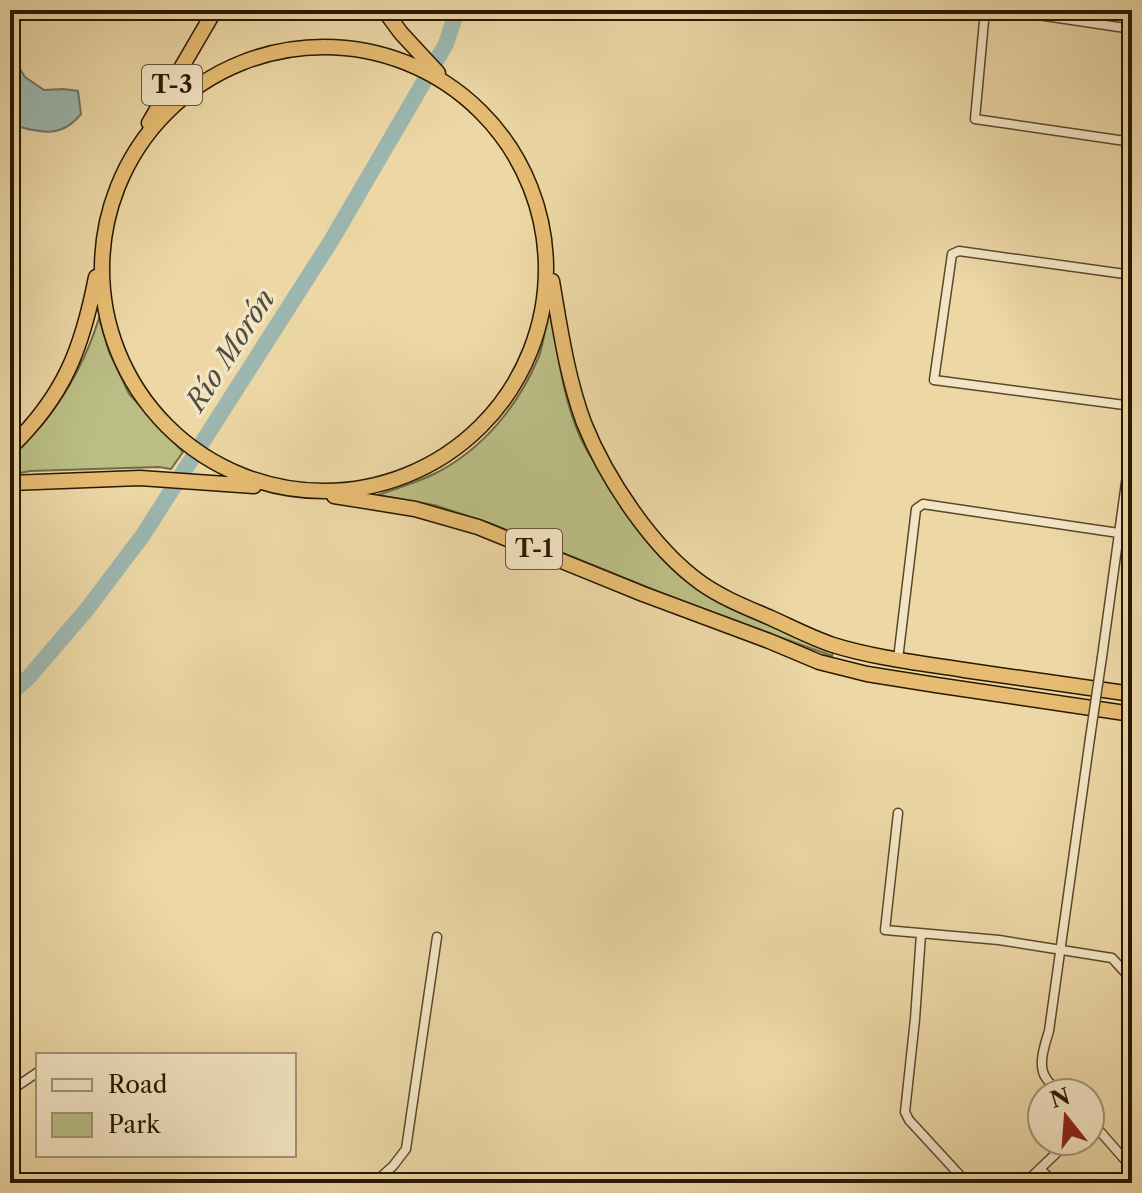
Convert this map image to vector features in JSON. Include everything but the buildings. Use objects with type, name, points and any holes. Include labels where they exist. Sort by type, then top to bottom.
[{"type":"highway","name":"T-3","points":[[130,161],[148,124],[215,10]]},
{"type":"highway","points":[[384,10],[421,64]]},
{"type":"highway","name":"T-1","points":[[1132,694],[898,659],[831,644],[747,608],[703,584],[676,561],[654,537],[611,478],[583,420],[565,353],[535,197],[517,157],[496,127],[471,102],[421,64],[341,48],[305,49],[252,60],[219,74],[175,105],[150,131],[130,161],[107,219],[101,263],[106,316],[116,350],[147,405],[164,425],[216,464],[255,481],[415,509],[478,527],[819,662],[867,674],[1132,714]]},
{"type":"highway","name":"T-1","points":[[10,483],[127,478],[344,490],[396,479],[421,469],[445,456],[486,421],[518,378],[539,329],[546,285],[545,240]]},
{"type":"highway","name":"T-1","points":[[10,448],[51,403],[69,370],[85,329],[103,245]]},
{"type":"street","points":[[985,10],[975,119],[1132,142]]},
{"type":"street","points":[[1004,10],[1132,29]]},
{"type":"street","points":[[1132,275],[959,251],[952,254],[934,380],[1132,406]]},
{"type":"street","points":[[1045,1077],[1042,1071],[1044,1051],[1132,439]]},
{"type":"street","points":[[898,659],[916,509],[923,504],[1132,535]]},
{"type":"street","points":[[898,813],[885,930],[999,940],[1112,958],[1132,980]]},
{"type":"street","points":[[921,934],[905,1112],[967,1183]]},
{"type":"street","points":[[374,1183],[406,1149],[437,937]]},
{"type":"street","points":[[10,1091],[36,1073]]},
{"type":"street","points":[[1106,1138],[1132,1168]]},
{"type":"street","points":[[1025,1183],[1052,1157]]},
{"type":"street","points":[[1040,1169],[1055,1183]]},
{"type":"green space","points":[[548,314],[551,315],[567,400],[579,435],[647,541],[686,578],[708,593],[757,620],[833,651],[832,656],[691,605],[492,524],[434,505],[378,495],[429,476],[453,463],[498,424],[531,374],[541,351]]},
{"type":"green space","points":[[99,318],[109,352],[129,394],[183,452],[171,469],[30,471],[10,475],[10,455],[42,425],[62,396],[77,371]]},
{"type":"water","points":[[10,53],[25,77],[44,90],[78,91],[81,114],[57,131],[10,124]]},
{"type":"waterway","name":"Río Morón","points":[[10,694],[28,678],[88,608],[143,535],[331,241],[446,44],[457,10]]}]
